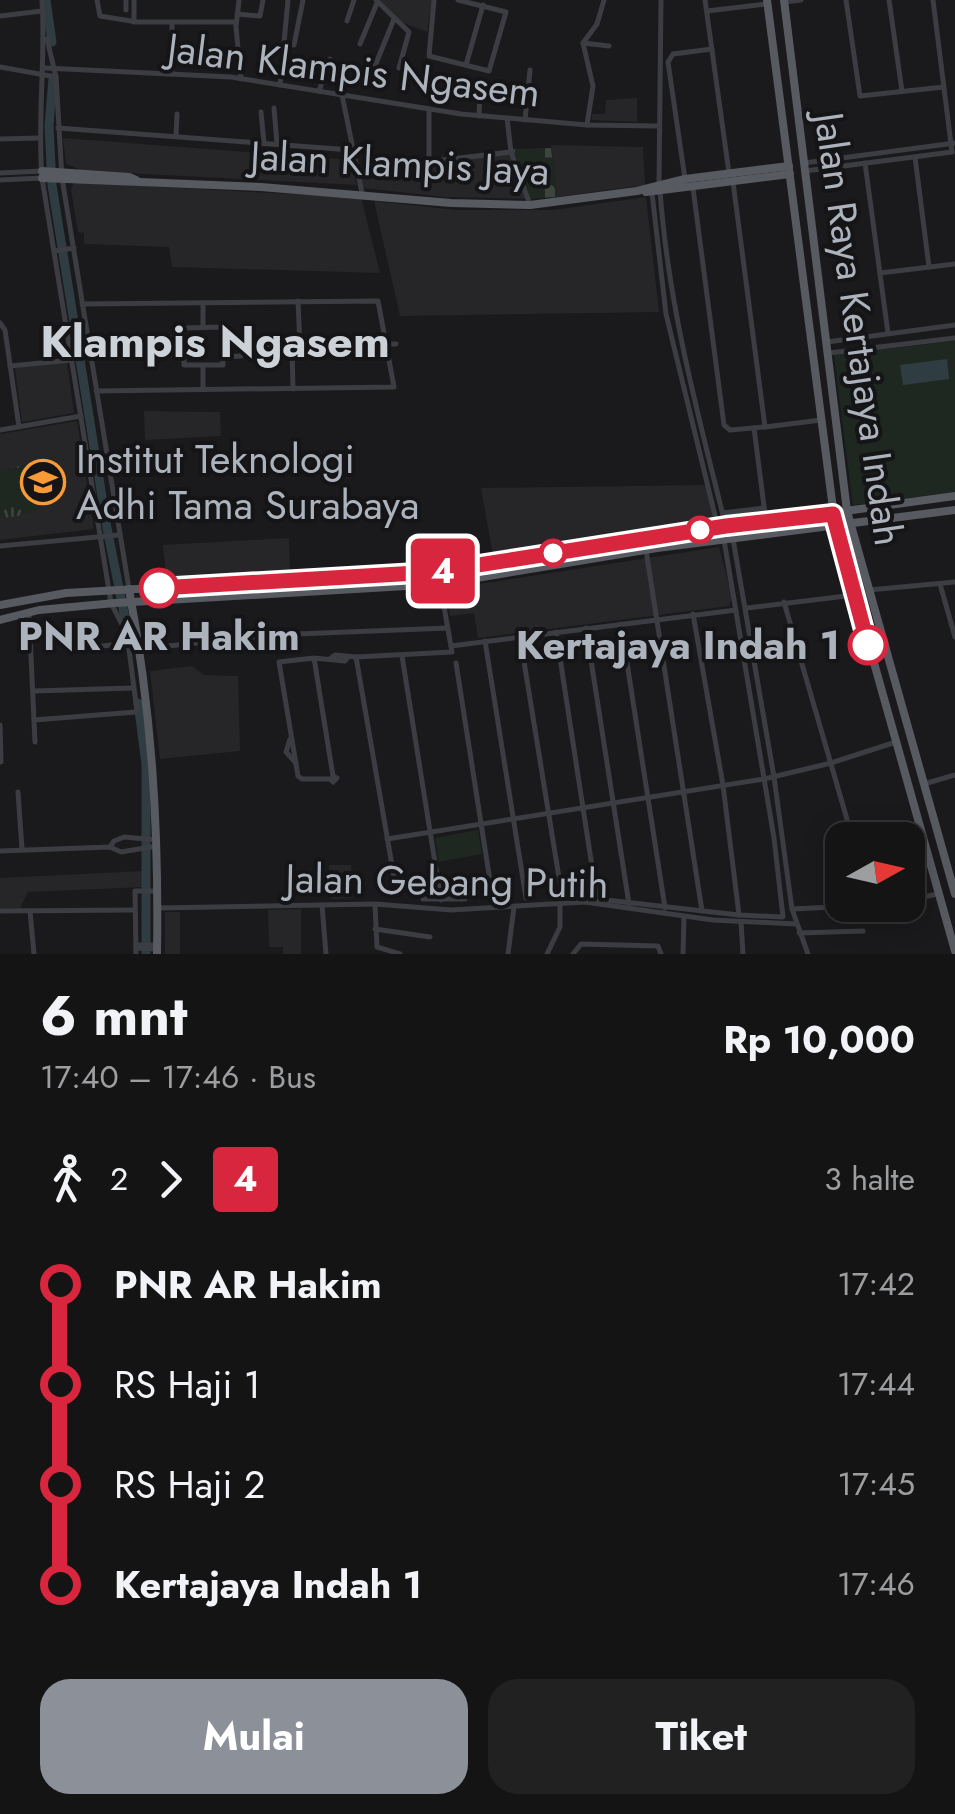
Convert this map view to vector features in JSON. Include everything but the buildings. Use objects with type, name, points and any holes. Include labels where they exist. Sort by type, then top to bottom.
[{"type":"main road","points":[[768,5],[784,4]]},
{"type":"main road","name":"Jalan Raya Kertajaya Indah","points":[[784,4],[850,522],[955,894]]},
{"type":"main road","name":"Jalan Raya Kertajaya Indah","points":[[768,5],[834,519],[955,950]]},
{"type":"main road","points":[[672,185],[685,179],[790,170]]},
{"type":"main road","name":"Jalan Klampis Jaya","points":[[44,175],[129,177],[530,205],[672,185]]},
{"type":"main road","points":[[672,185],[693,186],[731,177]]},
{"type":"main road","points":[[811,340],[826,340]]},
{"type":"main road","points":[[813,359],[822,352],[829,354]]},
{"type":"main road","points":[[0,620],[113,603],[440,584],[728,540],[834,519],[848,511],[955,496]]},
{"type":"main road","points":[[0,605],[53,594],[434,572],[723,527],[834,519],[850,522],[955,510]]},
{"type":"main road","points":[[648,538],[650,550]]},
{"type":"main road","points":[[370,576],[367,582],[371,589]]},
{"type":"main road","points":[[358,577],[359,590]]},
{"type":"main road","points":[[126,589],[128,602],[141,626],[135,644],[153,843],[157,908],[154,948]]},
{"type":"main road","points":[[896,742],[910,738]]},
{"type":"street","points":[[42,0],[44,72],[40,138],[44,175],[113,603],[135,644]]},
{"type":"street","points":[[97,0],[100,16],[134,22],[236,22]]},
{"type":"street","points":[[126,0],[126,10]]},
{"type":"street","points":[[134,0],[134,22]]},
{"type":"street","points":[[239,0],[236,22],[241,79]]},
{"type":"street","points":[[237,14],[261,15],[263,0]]},
{"type":"street","points":[[280,85],[288,0]]},
{"type":"street","points":[[284,45],[294,45],[303,0]]},
{"type":"street","points":[[347,21],[354,0]]},
{"type":"street","points":[[365,0],[376,1],[409,34],[399,68]]},
{"type":"street","name":"Jalan Klampis Ngasem","points":[[434,0],[427,54],[466,64]]},
{"type":"street","points":[[458,0],[483,4],[504,10],[506,16],[491,70],[486,71],[466,64],[483,4]]},
{"type":"street","points":[[582,43],[597,24],[604,0]]},
{"type":"street","points":[[661,0],[656,188],[676,340],[723,527]]},
{"type":"street","points":[[705,0],[765,427]]},
{"type":"street","points":[[784,4],[801,0]]},
{"type":"street","points":[[846,0],[860,96],[944,87]]},
{"type":"street","points":[[889,0],[902,91]]},
{"type":"street","points":[[804,167],[954,152],[933,0]]},
{"type":"street","points":[[360,44],[376,1]]},
{"type":"street","points":[[707,11],[768,5]]},
{"type":"street","points":[[0,16],[42,10]]},
{"type":"street","points":[[374,71],[394,19]]},
{"type":"street","points":[[172,22],[172,74]]},
{"type":"street","points":[[44,30],[56,77],[60,175],[126,589]]},
{"type":"street","points":[[582,43],[610,46]]},
{"type":"street","points":[[582,43],[593,86],[587,125]]},
{"type":"street","points":[[685,179],[668,62],[673,54],[712,50]]},
{"type":"street","points":[[319,91],[330,59]]},
{"type":"street","points":[[0,66],[56,77]]},
{"type":"street","name":"Jalan Klampis Ngasem","points":[[44,72],[54,69],[241,79],[479,116],[658,126]]},
{"type":"street","points":[[525,120],[530,70]]},
{"type":"street","points":[[460,90],[480,91],[479,116]]},
{"type":"street","points":[[342,95],[362,194]]},
{"type":"street","points":[[274,108],[277,144]]},
{"type":"street","points":[[429,109],[429,164]]},
{"type":"street","points":[[261,112],[264,143]]},
{"type":"street","points":[[176,137],[177,114]]},
{"type":"street","points":[[507,118],[510,152],[530,205]]},
{"type":"street","points":[[58,128],[352,150]]},
{"type":"street","points":[[0,138],[40,138]]},
{"type":"street","points":[[804,167],[953,143]]},
{"type":"street","points":[[357,170],[510,152]]},
{"type":"street","points":[[915,157],[930,268]]},
{"type":"street","points":[[865,163],[888,333]]},
{"type":"street","points":[[0,176],[44,175]]},
{"type":"street","points":[[693,186],[723,420],[730,430],[821,420]]},
{"type":"street","points":[[58,251],[72,249]]},
{"type":"street","points":[[880,274],[955,264]]},
{"type":"street","points":[[293,389],[298,301]]},
{"type":"street","points":[[82,304],[378,301],[392,344],[394,387],[96,391]]},
{"type":"street","points":[[203,303],[203,327]]},
{"type":"street","points":[[0,323],[5,330],[19,427]]},
{"type":"street","points":[[826,340],[955,325]]},
{"type":"street","points":[[203,327],[222,327],[222,364],[184,366],[182,328],[203,327]]},
{"type":"street","points":[[182,337],[155,339],[158,356],[182,355]]},
{"type":"street","points":[[829,354],[955,338]]},
{"type":"street","points":[[224,339],[240,340],[243,345],[241,356],[224,357]]},
{"type":"street","points":[[243,345],[392,344]]},
{"type":"street","points":[[90,348],[155,347]]},
{"type":"street","points":[[10,366],[72,360]]},
{"type":"street","points":[[203,366],[203,389]]},
{"type":"street","points":[[0,430],[81,416]]},
{"type":"street","points":[[697,428],[723,513],[723,527]]},
{"type":"street","points":[[754,428],[766,522]]},
{"type":"street","points":[[723,513],[764,508]]},
{"type":"street","points":[[0,546],[117,536]]},
{"type":"street","points":[[728,540],[792,909],[808,954]]},
{"type":"street","points":[[650,550],[702,911]]},
{"type":"street","points":[[869,590],[955,582]]},
{"type":"street","points":[[314,658],[331,777],[300,779],[279,662],[335,655],[450,653],[440,584]]},
{"type":"street","points":[[940,584],[955,637]]},
{"type":"street","points":[[451,646],[854,595]]},
{"type":"street","points":[[784,602],[847,822]]},
{"type":"street","points":[[30,613],[35,742]]},
{"type":"street","points":[[693,614],[723,786],[743,954]]},
{"type":"street","points":[[621,624],[665,908]]},
{"type":"street","points":[[93,648],[448,628]]},
{"type":"street","points":[[586,628],[629,904]]},
{"type":"street","points":[[556,632],[597,900],[740,919],[784,916],[769,778]]},
{"type":"street","points":[[520,637],[561,900],[560,926],[547,954]]},
{"type":"street","points":[[485,642],[526,898]]},
{"type":"street","points":[[402,656],[441,900]]},
{"type":"street","points":[[352,657],[397,894]]},
{"type":"street","points":[[456,663],[493,900]]},
{"type":"street","points":[[34,692],[139,687]]},
{"type":"street","points":[[34,720],[142,711]]},
{"type":"street","points":[[0,725],[0,762]]},
{"type":"street","points":[[387,839],[769,778],[896,742]]},
{"type":"street","points":[[923,784],[955,775]]},
{"type":"street","points":[[18,792],[22,850]]},
{"type":"street","points":[[110,847],[119,838],[138,844],[153,843]]},
{"type":"street","points":[[0,851],[110,847],[121,852],[138,844]]},
{"type":"street","points":[[154,948],[138,948],[135,910],[138,891],[155,891]]},
{"type":"street","points":[[925,897],[938,894]]},
{"type":"street","points":[[423,899],[465,899]]},
{"type":"street","name":"Jalan Gebang Putih","points":[[157,908],[375,904],[450,910],[561,900],[684,916],[796,924]]},
{"type":"street","points":[[375,904],[377,947],[382,952],[400,954]]},
{"type":"street","points":[[322,905],[326,954]]},
{"type":"street","points":[[508,954],[514,907]]},
{"type":"street","points":[[792,909],[825,907]]},
{"type":"street","points":[[30,910],[34,954]]},
{"type":"street","points":[[0,911],[135,910]]},
{"type":"street","points":[[683,954],[684,916]]},
{"type":"street","points":[[376,929],[430,937]]},
{"type":"street","points":[[799,933],[863,932]]},
{"type":"street","points":[[573,954],[581,944],[610,950],[658,946],[662,954]]},
{"type":"shaded area","points":[[376,0],[432,0],[427,32],[398,21]]},
{"type":"shaded area","points":[[637,98],[637,122],[592,120],[592,114],[605,114],[606,100]]},
{"type":"shaded area","points":[[63,138],[352,160],[357,185],[84,171],[66,164]]},
{"type":"shaded area","points":[[551,145],[643,147],[645,185],[557,197]]},
{"type":"shaded area","points":[[513,154],[530,199],[444,197],[363,188],[360,172]]},
{"type":"shaded area","points":[[74,182],[361,198],[380,273],[172,267],[169,247],[84,244],[84,233],[78,232],[71,190]]},
{"type":"shaded area","points":[[646,197],[659,312],[400,316],[374,201],[456,210],[553,210]]},
{"type":"shaded area","points":[[947,359],[949,379],[903,385],[900,365]]},
{"type":"shaded area","points":[[67,362],[74,413],[22,422],[15,368]]},
{"type":"shaded area","points":[[144,411],[220,412],[221,436],[145,440]]},
{"type":"shaded area","name":"Institut Teknologi Adhi Tama Surabaya","points":[[77,421],[94,529],[0,540],[0,434]]},
{"type":"shaded area","points":[[707,485],[713,516],[710,521],[493,555],[481,488]]},
{"type":"shaded area","points":[[289,538],[290,575],[167,582],[163,545]]},
{"type":"shaded area","points":[[719,547],[732,597],[729,606],[478,638],[474,613],[450,616],[446,589]]},
{"type":"shaded area","points":[[192,666],[204,675],[238,676],[240,751],[160,759],[150,671]]},
{"type":"shaded area","points":[[329,865],[351,865],[353,898],[331,899]]},
{"type":"shaded area","points":[[143,871],[144,887],[28,892],[20,908],[0,909],[0,878]]},
{"type":"shaded area","points":[[301,909],[301,954],[283,954],[283,947],[269,947],[268,910]]},
{"type":"shaded area","points":[[165,912],[180,912],[180,954],[165,954]]},
{"type":"green space","points":[[551,148],[557,197],[530,199],[513,149]]},
{"type":"green space","points":[[955,341],[955,492],[853,505],[834,355]]},
{"type":"green space","points":[[29,464],[38,512],[0,519],[0,470]]},
{"type":"green space","points":[[478,830],[482,854],[439,862],[435,838]]},
{"type":"waterway","points":[[46,0],[52,42]]},
{"type":"waterway","points":[[53,78],[49,126],[52,185],[107,528],[130,643]]},
{"type":"waterway","points":[[138,703],[146,764],[146,954]]},
{"type":"bus line","name":"4","points":[[159,588],[434,572],[726,526],[833,514],[868,645]]},
{"type":"place","name":"Institut Teknologi Adhi Tama Surabaya","points":[[43,482]]},
{"type":"place","name":"PNR AR Hakim","points":[[159,588]]},
{"type":"place","name":"Kertajaya Indah 1","points":[[868,645]]},
{"type":"district","name":"Klampis Ngasem","points":[[215,341]]}]
